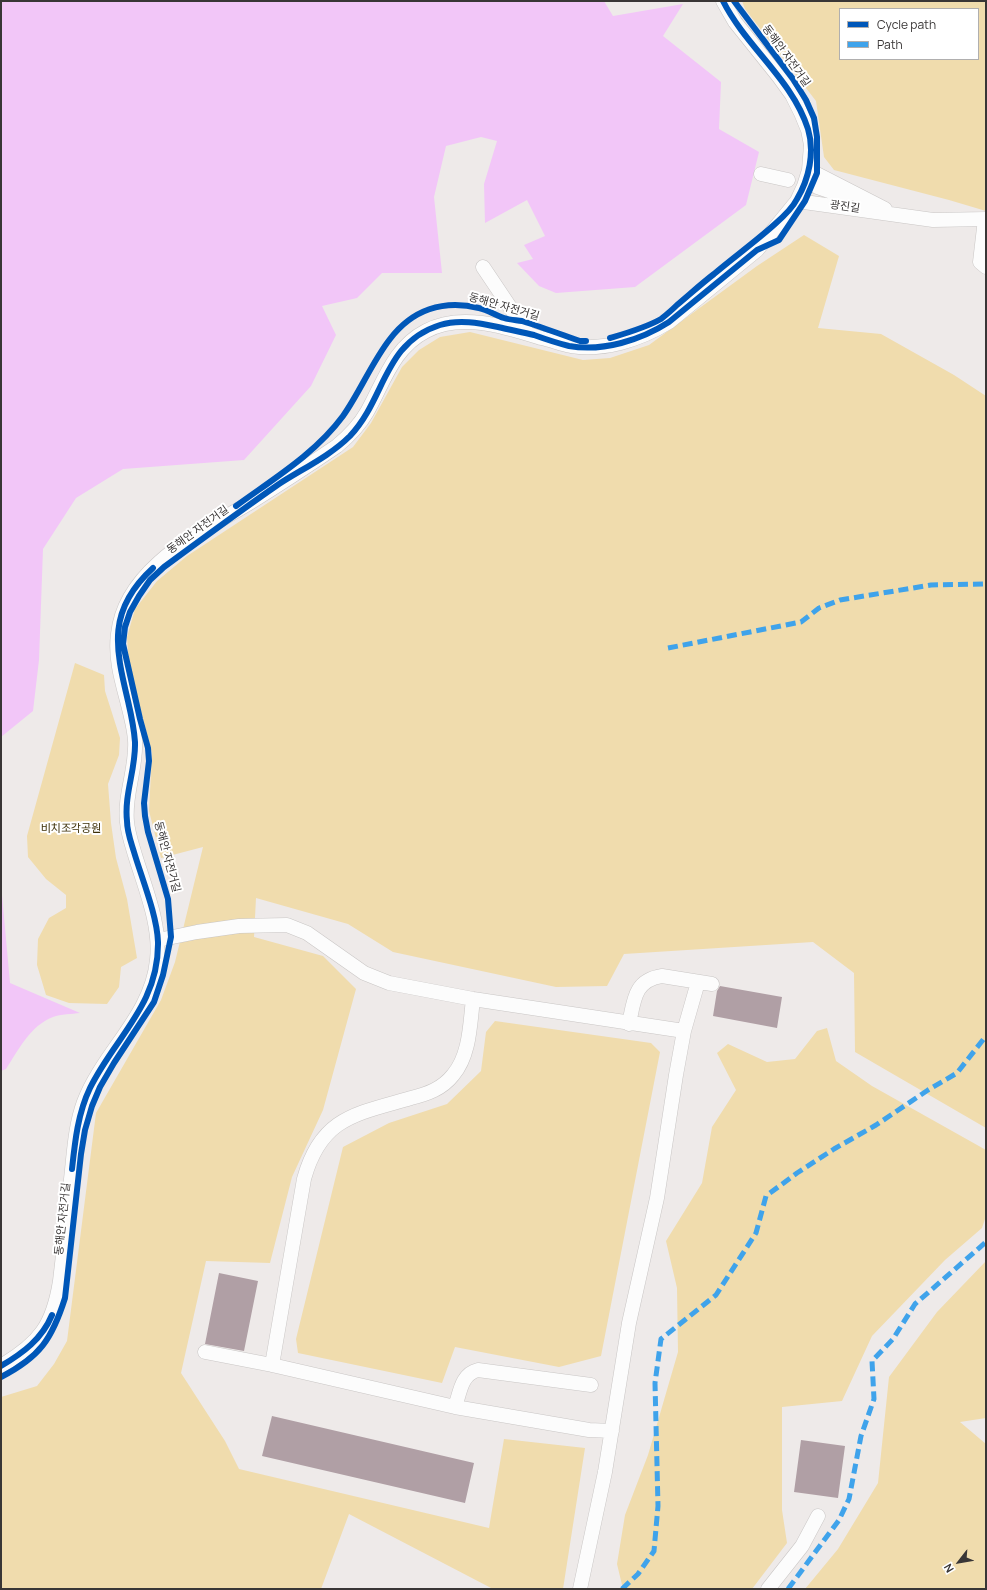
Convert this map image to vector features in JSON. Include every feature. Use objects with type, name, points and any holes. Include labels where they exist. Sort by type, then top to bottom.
[{"type":"street","points":[[1,1366],[26,1350],[38,1339],[53,1314],[58,1300],[75,1144],[83,1104],[99,1072],[140,1011],[154,976],[157,959],[158,940],[155,922],[126,822],[129,786],[135,758],[135,740],[118,654],[117,637],[120,618],[127,602],[135,587],[147,574],[180,546],[324,455],[349,436],[359,425],[367,412],[393,360],[414,338],[427,330],[442,324],[474,322],[528,334],[569,346],[604,346],[639,337],[655,331],[669,322],[757,250],[797,201],[809,170],[811,145],[808,130],[792,96],[780,77],[735,22],[723,1]]},
{"type":"street","name":"광진길","points":[[809,170],[894,214]]},
{"type":"street","points":[[761,174],[788,180]]},
{"type":"street","points":[[817,187],[894,214]]},
{"type":"street","name":"광진길","points":[[797,201],[933,220],[986,218]]},
{"type":"street","points":[[986,218],[980,262],[986,267]]},
{"type":"street","points":[[483,267],[528,334]]},
{"type":"street","points":[[158,940],[197,932],[239,926],[287,925],[307,933],[373,978],[389,983],[472,999],[684,1032]]},
{"type":"street","points":[[629,1024],[635,995],[639,987],[646,981],[662,976],[712,984]]},
{"type":"street","points":[[580,1589],[605,1472],[630,1323],[657,1198],[684,1032],[698,982]]},
{"type":"street","points":[[272,1365],[304,1179],[312,1153],[319,1141],[329,1130],[356,1114],[429,1093],[454,1075],[465,1053],[468,1041],[472,999]]},
{"type":"street","points":[[206,1352],[272,1365],[455,1407],[589,1430],[612,1431]]},
{"type":"street","points":[[455,1407],[464,1379],[467,1375],[478,1370],[591,1385]]},
{"type":"street","points":[[768,1589],[802,1546],[818,1516]]},
{"type":"green space","points":[[742,1],[986,1],[986,211],[834,170],[824,157],[816,101],[745,9]]},
{"type":"green space","points":[[804,235],[839,256],[818,328],[881,334],[954,375],[986,396],[986,1128],[855,1052],[854,973],[813,942],[624,954],[607,986],[556,987],[393,952],[348,924],[256,898],[254,937],[323,956],[356,989],[323,1110],[292,1177],[270,1263],[206,1261],[181,1373],[225,1441],[239,1469],[489,1528],[504,1439],[585,1448],[563,1589],[493,1589],[349,1514],[321,1589],[1,1589],[1,1397],[37,1386],[54,1364],[67,1341],[96,1113],[161,1000],[175,962],[203,847],[161,858],[149,811],[152,753],[129,666],[127,637],[135,609],[157,581],[187,556],[353,447],[371,423],[402,367],[419,350],[440,337],[470,332],[583,360],[610,358],[649,345],[757,266]]},
{"type":"green space","name":"비치조각공원","points":[[75,663],[104,675],[105,691],[120,738],[119,755],[108,784],[111,823],[116,858],[127,899],[137,958],[121,967],[119,987],[107,1004],[69,1003],[46,995],[37,965],[38,939],[49,918],[66,908],[66,895],[46,879],[28,857],[27,836]]},
{"type":"green space","points":[[495,1021],[651,1043],[660,1052],[601,1356],[559,1367],[455,1347],[442,1383],[298,1353],[296,1339],[343,1147],[389,1123],[447,1104],[481,1071],[486,1032]]},
{"type":"green space","points":[[827,1028],[836,1061],[872,1086],[986,1150],[986,1216],[982,1228],[945,1260],[872,1336],[842,1401],[782,1407],[782,1510],[787,1543],[752,1589],[623,1589],[617,1564],[625,1515],[648,1455],[678,1352],[677,1288],[666,1241],[702,1183],[712,1127],[736,1090],[717,1053],[728,1044],[767,1062],[795,1059],[817,1031]]},
{"type":"green space","points":[[986,1261],[986,1418],[960,1422],[986,1444],[986,1589],[805,1589],[838,1549],[878,1483],[889,1377],[937,1312]]},
{"type":"shaded area","points":[[1,1],[604,1],[613,16],[683,4],[663,36],[721,82],[719,129],[759,152],[746,205],[635,287],[556,293],[539,286],[517,263],[533,259],[524,245],[545,236],[527,200],[485,223],[484,184],[497,141],[481,137],[446,146],[434,197],[442,273],[382,273],[357,298],[322,306],[336,335],[311,386],[244,460],[123,469],[76,498],[43,549],[39,660],[33,711],[1,737]]},
{"type":"shaded area","points":[[1,884],[10,983],[80,1013],[56,1016],[38,1026],[31,1032],[6,1069],[1,1071]]},
{"type":"building","points":[[720,986],[782,997],[777,1028],[713,1016],[717,991]]},
{"type":"building","points":[[219,1273],[258,1281],[244,1351],[205,1344]]},
{"type":"building","points":[[272,1416],[474,1463],[465,1503],[262,1456]]},
{"type":"building","points":[[801,1440],[845,1446],[838,1498],[794,1492]]},
{"type":"marked path","points":[[668,648],[801,622],[819,608],[840,600],[931,585],[986,584]]},
{"type":"marked path","points":[[622,1589],[638,1574],[654,1551],[658,1506],[655,1383],[661,1339],[716,1295],[756,1233],[766,1196],[797,1173],[834,1149],[876,1125],[928,1090],[957,1073],[986,1036]]},
{"type":"marked path","points":[[788,1589],[839,1520],[849,1499],[861,1436],[874,1399],[872,1361],[893,1339],[915,1304],[986,1242]]},
{"type":"cycle path","points":[[610,338],[642,328],[661,319],[781,219],[795,203],[805,183],[810,165],[811,147],[808,129],[801,111],[791,94],[733,18],[723,1]]},
{"type":"cycle path","name":"동해안 자전거길","points":[[1,1377],[26,1362],[35,1354],[43,1345],[55,1325],[65,1298],[81,1154],[85,1130],[92,1106],[100,1087],[114,1063],[154,1002],[163,975],[171,937],[168,899],[148,832],[145,816],[144,803],[149,761],[148,748],[123,644],[125,627],[130,612],[150,580],[164,567],[279,484],[334,450],[350,436],[362,421],[396,358],[407,345],[421,333],[447,323],[469,322],[530,334],[569,346],[595,347],[621,343],[646,334],[669,322],[757,250],[779,240],[805,201],[817,173],[817,137],[814,118],[806,100],[793,79],[734,1]]},
{"type":"cycle path","name":"동해안 자전거길","points":[[236,506],[279,476],[307,454],[332,430],[349,407],[377,357],[390,339],[399,329],[418,314],[441,306],[466,306],[482,309],[506,319],[522,321],[580,341],[586,341]]},
{"type":"cycle path","points":[[72,1169],[78,1127],[90,1088],[144,1002],[151,984],[156,964],[158,942],[155,920],[149,897],[130,841],[127,825],[127,801],[134,762],[135,742],[123,682],[118,646],[118,630],[121,614],[128,599],[138,584],[153,568]]},
{"type":"cycle path","points":[[1,1366],[31,1345],[48,1324],[52,1315]]}]
